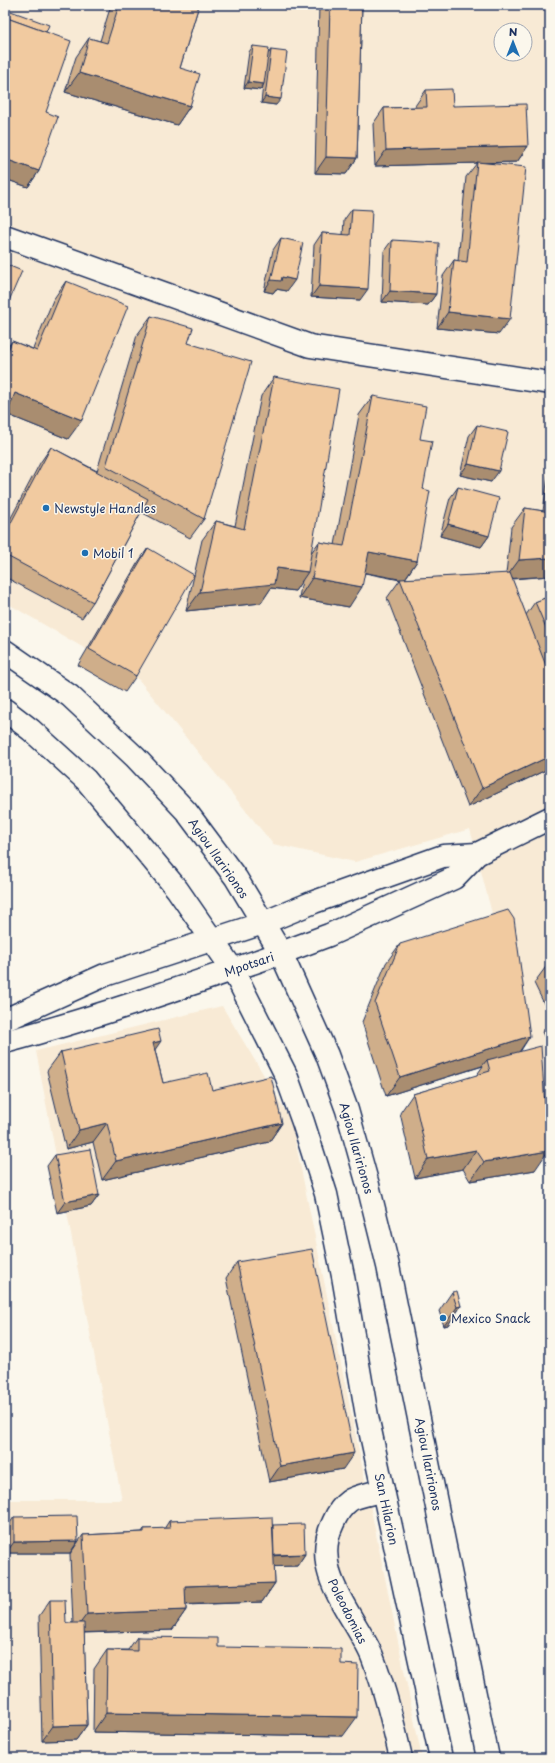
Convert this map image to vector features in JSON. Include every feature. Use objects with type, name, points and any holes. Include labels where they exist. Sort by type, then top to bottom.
[{"type":"main road","points":[[5,236],[310,346],[550,383]]},
{"type":"main road","name":"Agiou Ilaririonos","points":[[5,650],[70,696],[135,757],[186,811],[232,872],[263,923],[280,953],[327,1054],[348,1110],[368,1185],[389,1274],[488,1758]]},
{"type":"main road","points":[[5,710],[31,730],[86,780],[173,883],[233,970]]},
{"type":"main road","name":"Mpotsari","points":[[5,1042],[61,1026],[233,970],[329,935],[454,878],[477,854],[550,818]]},
{"type":"main road","name":"Mpotsari","points":[[5,1020],[105,975],[263,923],[314,902],[443,856],[477,854]]},
{"type":"main road","name":"San Hilarion","points":[[233,970],[286,1075],[304,1122],[326,1194],[343,1276],[367,1416],[439,1749]]},
{"type":"main road","name":"Poleodomias","points":[[383,1490],[349,1501],[336,1516],[328,1533],[325,1549],[326,1563],[337,1592],[371,1654],[383,1684],[401,1758]]},
{"type":"shaded area","points":[[5,5],[550,5],[550,1136],[470,829],[355,862],[273,844],[139,680],[5,602]]},
{"type":"shaded area","points":[[222,1006],[291,1120],[422,1758],[5,1758],[5,1500],[122,1500],[36,1051]]},
{"type":"building","points":[[119,5],[199,5],[180,68],[200,74],[190,106],[79,73],[89,38],[107,43]]},
{"type":"building","points":[[330,5],[362,5],[357,158],[326,157]]},
{"type":"building","points":[[8,10],[49,25],[46,32],[7,18],[5,21]]},
{"type":"building","points":[[7,18],[71,41],[46,112],[58,117],[39,171],[5,159],[5,24]]},
{"type":"building","points":[[253,46],[269,48],[264,84],[248,82]]},
{"type":"building","points":[[271,50],[287,52],[281,99],[265,97]]},
{"type":"building","points":[[452,89],[453,106],[526,104],[528,146],[386,150],[384,108],[427,107],[426,90]]},
{"type":"building","points":[[477,162],[526,167],[510,319],[448,312],[454,260],[467,262]]},
{"type":"building","points":[[352,209],[372,210],[368,289],[319,286],[322,233],[350,235]]},
{"type":"building","points":[[281,238],[303,243],[295,280],[282,277],[281,281],[271,280]]},
{"type":"building","points":[[392,240],[439,243],[436,294],[390,291]]},
{"type":"building","points":[[5,264],[22,271],[5,310]]},
{"type":"building","points":[[66,281],[128,306],[82,420],[15,393],[8,411],[5,410],[5,358],[12,341],[37,351]]},
{"type":"building","points":[[151,316],[193,328],[188,343],[251,362],[204,519],[106,466]]},
{"type":"building","points":[[274,377],[339,389],[308,572],[277,568],[274,584],[200,592],[216,521],[244,529]]},
{"type":"building","points":[[373,396],[426,406],[420,439],[432,441],[423,489],[430,491],[417,561],[369,552],[362,587],[312,578],[319,542],[344,546]]},
{"type":"building","points":[[477,425],[508,432],[499,471],[468,464]]},
{"type":"building","points":[[51,447],[148,499],[93,602],[5,555],[5,534]]},
{"type":"building","points":[[458,487],[499,498],[489,536],[448,524]]},
{"type":"building","points":[[525,508],[550,512],[550,558],[519,560]]},
{"type":"building","points":[[148,548],[194,575],[136,676],[89,649]]},
{"type":"building","points":[[510,573],[550,676],[550,756],[482,788],[400,579]]},
{"type":"building","points":[[550,596],[550,637],[535,602]]},
{"type":"building","points":[[508,910],[514,919],[530,1036],[400,1077],[375,1003],[400,944]]},
{"type":"building","points":[[158,1029],[161,1041],[153,1043],[163,1083],[208,1073],[212,1090],[271,1076],[282,1123],[116,1161],[107,1123],[79,1130],[61,1052]]},
{"type":"building","points":[[541,1046],[548,1151],[484,1162],[476,1150],[428,1159],[413,1094],[490,1071],[487,1060]]},
{"type":"building","points":[[90,1149],[99,1195],[65,1202],[55,1155]]},
{"type":"building","points":[[312,1249],[354,1453],[280,1466],[237,1262]]},
{"type":"building","points":[[457,1291],[461,1306],[457,1307],[452,1292]]},
{"type":"building","points":[[77,1516],[78,1541],[14,1542],[14,1517]]},
{"type":"building","points":[[272,1517],[275,1583],[185,1586],[186,1610],[87,1614],[83,1535],[144,1532],[144,1529],[170,1528],[169,1521]]},
{"type":"building","points":[[304,1524],[305,1554],[274,1555],[273,1525]]},
{"type":"building","points":[[50,1600],[65,1600],[66,1623],[84,1623],[87,1725],[53,1726]]},
{"type":"building","points":[[137,1637],[218,1638],[218,1647],[341,1649],[341,1664],[358,1665],[357,1717],[106,1713],[107,1650],[137,1651]]},
{"type":"building","points":[[331,1753],[332,1758],[297,1758]]},
{"type":"place","name":"Newstyle Handles","points":[[46,508]]},
{"type":"place","name":"Mobil 1","points":[[85,553]]},
{"type":"place","name":"Mexico Snack","points":[[443,1318]]}]
